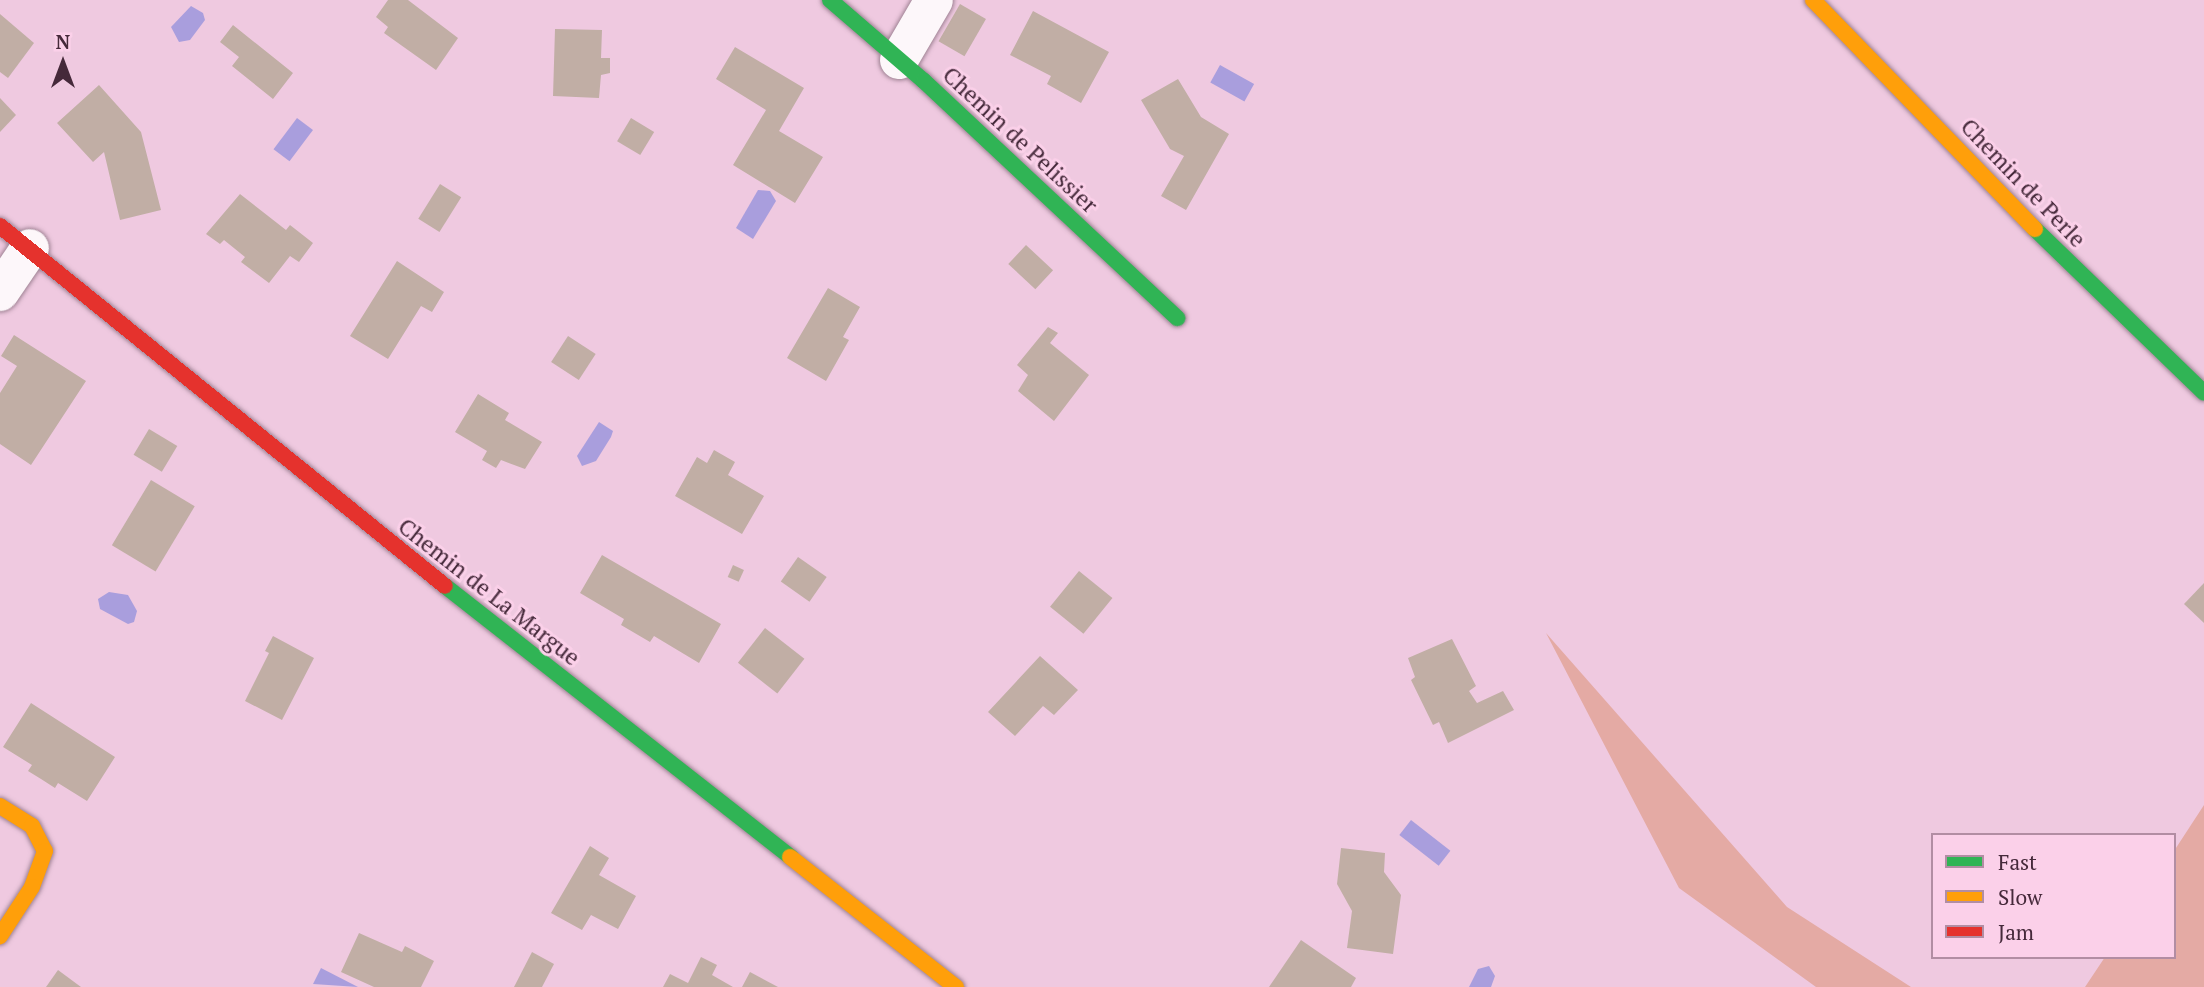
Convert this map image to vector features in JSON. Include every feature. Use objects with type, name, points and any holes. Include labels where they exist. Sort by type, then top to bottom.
[{"type":"street","name":"Chemin de Pelissier","points":[[830,0],[899,60],[1177,318]]},
{"type":"street","points":[[899,60],[934,0]]},
{"type":"street","name":"Chemin de Perle","points":[[1813,0],[2038,232],[2204,393]]},
{"type":"street","name":"Chemin de La Margue","points":[[0,226],[333,499],[956,987]]},
{"type":"street","points":[[0,292],[30,248]]},
{"type":"street","points":[[0,806],[32,826],[45,851],[32,887],[0,936]]},
{"type":"shaded area","points":[[191,6],[203,13],[205,20],[190,40],[179,42],[171,27]]},
{"type":"shaded area","points":[[1220,65],[1254,84],[1244,101],[1210,82]]},
{"type":"shaded area","points":[[297,118],[313,130],[290,161],[274,149]]},
{"type":"shaded area","points":[[758,190],[770,191],[776,201],[753,239],[736,228]]},
{"type":"shaded area","points":[[599,422],[613,431],[611,437],[596,461],[582,466],[577,456]]},
{"type":"shaded area","points":[[109,592],[128,595],[137,611],[134,622],[128,624],[100,609],[98,599]]},
{"type":"shaded area","points":[[1546,633],[1787,907],[1911,987],[1816,987],[1679,888]]},
{"type":"shaded area","points":[[2204,805],[2204,987],[2085,987],[2104,959],[2176,959],[2176,848]]},
{"type":"shaded area","points":[[1411,820],[1450,851],[1439,866],[1399,835]]},
{"type":"shaded area","points":[[1489,966],[1495,976],[1491,987],[1469,987],[1478,969]]},
{"type":"shaded area","points":[[321,968],[358,987],[313,984]]},
{"type":"building","points":[[388,0],[408,0],[458,38],[436,70],[384,33],[388,27],[376,17]]},
{"type":"building","points":[[960,4],[986,19],[964,56],[938,41]]},
{"type":"building","points":[[1033,11],[1109,52],[1081,103],[1047,84],[1051,76],[1010,55]]},
{"type":"building","points":[[0,14],[34,43],[8,78],[0,72]]},
{"type":"building","points":[[233,25],[293,73],[273,99],[232,66],[239,57],[220,42]]},
{"type":"building","points":[[555,29],[602,30],[601,58],[610,58],[610,73],[601,75],[599,98],[553,96]]},
{"type":"building","points":[[735,47],[804,88],[779,131],[823,157],[795,203],[733,165],[766,110],[716,79]]},
{"type":"building","points":[[1178,79],[1201,117],[1229,134],[1186,210],[1161,196],[1184,156],[1170,149],[1141,100]]},
{"type":"building","points":[[99,85],[141,132],[161,210],[120,220],[104,152],[93,162],[57,123]]},
{"type":"building","points":[[0,98],[16,115],[0,132]]},
{"type":"building","points":[[631,118],[654,132],[640,155],[617,141]]},
{"type":"building","points":[[440,184],[461,197],[439,232],[418,219]]},
{"type":"building","points":[[240,194],[286,230],[290,225],[313,243],[299,262],[290,256],[269,283],[241,262],[245,257],[224,240],[220,244],[206,234]]},
{"type":"building","points":[[1026,245],[1053,270],[1035,289],[1008,264]]},
{"type":"building","points":[[397,261],[444,292],[432,312],[421,306],[388,359],[350,336]]},
{"type":"building","points":[[828,288],[860,307],[843,337],[849,340],[826,381],[787,358]]},
{"type":"building","points":[[1048,327],[1058,333],[1050,343],[1089,375],[1054,421],[1018,391],[1028,375],[1017,365]]},
{"type":"building","points":[[14,335],[86,381],[31,465],[0,444],[0,393],[17,366],[1,356]]},
{"type":"building","points":[[568,336],[596,354],[579,380],[551,362]]},
{"type":"building","points":[[478,394],[509,413],[505,420],[542,442],[525,469],[501,460],[496,468],[482,460],[487,451],[455,432]]},
{"type":"building","points":[[149,429],[177,446],[162,472],[134,455]]},
{"type":"building","points":[[714,450],[735,462],[728,475],[764,496],[742,534],[675,496],[697,457],[707,463]]},
{"type":"building","points":[[151,480],[195,506],[156,571],[112,545]]},
{"type":"building","points":[[602,555],[721,624],[699,663],[654,636],[650,642],[621,625],[624,619],[580,593]]},
{"type":"building","points":[[798,557],[827,577],[809,602],[781,582]]},
{"type":"building","points":[[733,565],[744,570],[739,582],[728,577]]},
{"type":"building","points":[[1079,571],[1112,598],[1083,634],[1050,607]]},
{"type":"building","points":[[2204,583],[2204,623],[2184,604]]},
{"type":"building","points":[[765,628],[804,659],[777,693],[738,663]]},
{"type":"building","points":[[273,636],[314,658],[282,720],[245,701],[269,653],[265,651]]},
{"type":"building","points":[[1452,639],[1476,686],[1469,691],[1477,703],[1503,691],[1514,710],[1448,743],[1439,722],[1433,725],[1411,680],[1415,677],[1408,658]]},
{"type":"building","points":[[1040,656],[1078,690],[1054,715],[1043,706],[1015,736],[988,712]]},
{"type":"building","points":[[31,703],[115,757],[87,801],[58,783],[55,788],[28,771],[32,765],[3,747]]},
{"type":"building","points":[[590,846],[609,858],[599,875],[636,896],[618,929],[591,915],[582,930],[551,913]]},
{"type":"building","points":[[1341,848],[1385,853],[1384,872],[1401,895],[1393,954],[1347,948],[1352,911],[1337,884]]},
{"type":"building","points":[[359,933],[402,952],[405,946],[434,961],[421,987],[374,987],[341,972]]},
{"type":"building","points":[[1301,940],[1356,978],[1351,987],[1269,987]]},
{"type":"building","points":[[532,952],[554,964],[542,987],[514,987]]},
{"type":"building","points":[[701,957],[717,965],[712,975],[733,987],[663,987],[670,974],[688,983]]},
{"type":"building","points":[[58,970],[81,987],[46,987]]},
{"type":"building","points":[[750,972],[778,987],[742,987]]},
{"type":"traffic: fast","points":[[830,0],[924,81],[1177,318]]},
{"type":"traffic: fast","points":[[2035,229],[2204,393]]},
{"type":"traffic: fast","points":[[445,586],[790,857]]},
{"type":"traffic: slow","points":[[1813,0],[2035,229]]},
{"type":"traffic: slow","points":[[0,806],[32,826],[45,851],[32,887],[0,936]]},
{"type":"traffic: slow","points":[[790,857],[956,987]]},
{"type":"traffic: jam","points":[[0,226],[445,586]]}]
